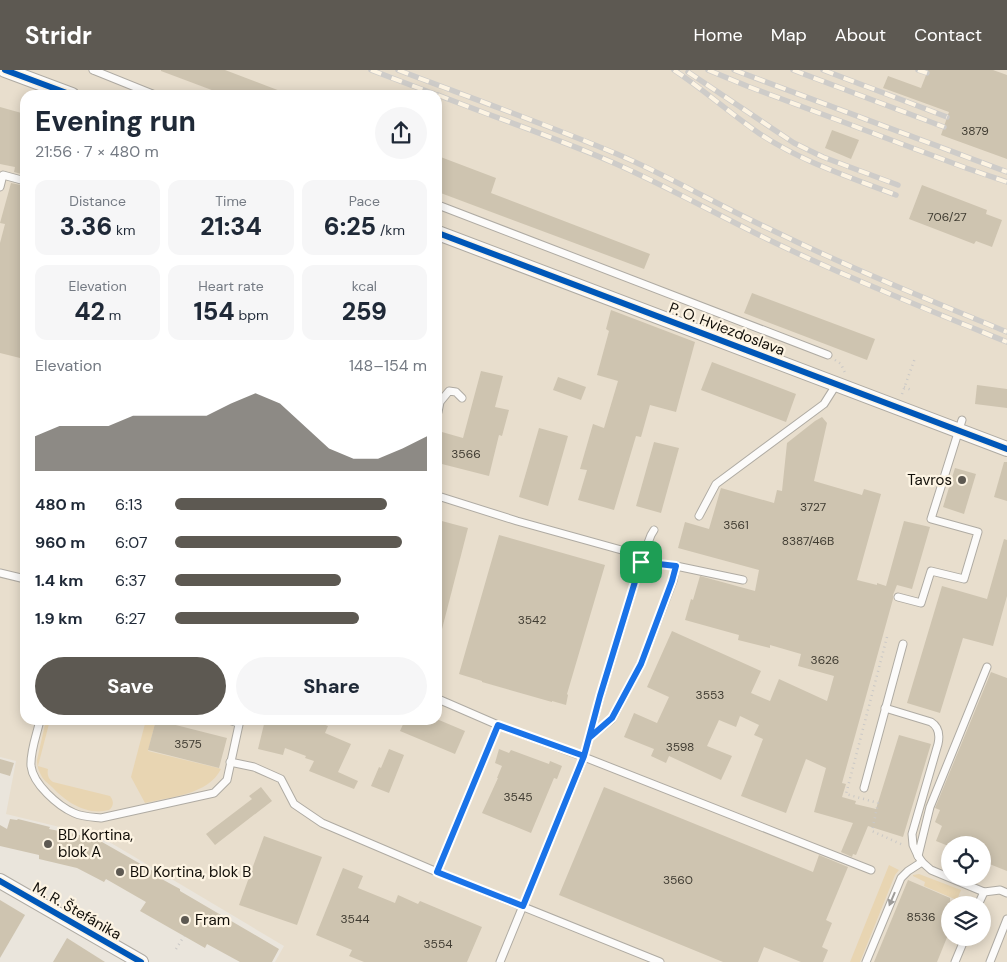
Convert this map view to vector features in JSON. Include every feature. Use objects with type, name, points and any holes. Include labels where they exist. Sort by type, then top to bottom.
[{"type":"street","points":[[5,70],[59,90]]},
{"type":"street","name":"P. O. Hviezdoslava","points":[[442,235],[840,386],[897,407],[960,426],[1007,449]]},
{"type":"street","name":"M. R. Štefánika","points":[[0,881],[134,960]]},
{"type":"lane","points":[[93,70],[143,90]]},
{"type":"lane","points":[[0,188],[2,175],[20,180]]},
{"type":"lane","points":[[442,206],[828,355]]},
{"type":"lane","points":[[699,516],[716,484],[824,404],[840,386]]},
{"type":"lane","points":[[442,400],[449,391],[456,392],[462,398]]},
{"type":"lane","points":[[898,597],[921,603],[931,571],[964,579],[978,532],[931,519],[960,426]]},
{"type":"lane","points":[[442,497],[642,559],[743,580]]},
{"type":"lane","points":[[500,962],[584,756],[642,559],[654,530]]},
{"type":"lane","points":[[589,738],[612,718],[641,664],[676,566]]},
{"type":"lane","points":[[0,573],[20,578]]},
{"type":"lane","points":[[864,788],[903,644]]},
{"type":"lane","points":[[866,962],[901,878],[920,859],[930,807],[987,668]]},
{"type":"lane","points":[[442,701],[498,725],[584,756],[871,870]]},
{"type":"lane","points":[[885,708],[931,722],[935,724],[939,733],[938,744],[912,834],[920,859],[931,870],[984,892],[1000,890],[1007,893]]},
{"type":"lane","points":[[39,725],[31,758],[31,768],[41,787],[61,805],[74,813],[85,817],[101,818],[214,793],[227,780],[239,725]]},
{"type":"lane","points":[[437,872],[498,725]]},
{"type":"lane","points":[[230,762],[254,767],[281,779],[294,804],[322,823],[437,872],[660,962]]},
{"type":"lane","points":[[982,896],[984,892]]},
{"type":"lane","points":[[990,962],[1007,919]]},
{"type":"lane","points":[[955,962],[962,946]]},
{"type":"path","points":[[828,355],[841,364],[847,377],[840,386]]},
{"type":"path","points":[[897,407],[915,358]]},
{"type":"path","points":[[904,387],[911,390]]},
{"type":"path","points":[[176,949],[184,936]]},
{"type":"shaded area","points":[[0,70],[1007,70],[1007,962],[275,962],[284,946],[101,837],[6,814],[16,761],[0,757]]},
{"type":"shaded area","points":[[45,725],[49,725],[38,766],[48,769],[48,776],[53,782],[110,796],[113,803],[112,807],[109,810],[93,811],[70,802],[43,778],[38,769],[37,760]]},
{"type":"shaded area","points":[[145,725],[155,725],[148,751],[221,769],[215,778],[198,790],[188,794],[145,803],[131,777]]},
{"type":"shaded area","points":[[889,865],[899,870],[895,875],[860,962],[850,962]]},
{"type":"shaded area","points":[[919,874],[941,882],[941,886],[950,886],[961,890],[959,896],[948,896],[924,886],[925,882],[913,875]]},
{"type":"building","points":[[225,70],[278,90],[212,90],[161,71]]},
{"type":"building","points":[[928,70],[993,70],[1007,75],[1007,159],[941,135],[949,112],[883,88],[888,76],[921,88]]},
{"type":"building","points":[[0,107],[20,113],[20,174],[14,172],[15,167],[0,164]]},
{"type":"building","points":[[832,130],[859,140],[851,159],[825,148]]},
{"type":"building","points":[[442,158],[496,178],[491,193],[650,254],[644,269],[442,193]]},
{"type":"building","points":[[11,183],[20,185],[20,358],[0,353],[0,243],[5,224],[0,223]]},
{"type":"building","points":[[922,185],[987,210],[986,214],[1002,220],[992,247],[976,241],[974,244],[909,219]]},
{"type":"building","points":[[752,293],[875,339],[867,360],[744,313]]},
{"type":"building","points":[[611,310],[695,342],[676,412],[650,405],[641,437],[636,436],[614,510],[578,500],[587,470],[580,469],[593,424],[604,428],[618,381],[597,375],[609,331],[606,329]]},
{"type":"building","points":[[712,362],[796,394],[786,422],[701,390]]},
{"type":"building","points":[[481,371],[503,376],[495,407],[509,410],[502,436],[499,435],[489,476],[442,464],[442,432],[463,438]]},
{"type":"building","points":[[558,377],[586,387],[581,400],[553,390]]},
{"type":"building","points":[[977,385],[1007,389],[1007,408],[975,404]]},
{"type":"building","points":[[822,417],[827,423],[814,481],[862,495],[864,489],[881,494],[857,580],[886,586],[904,521],[930,527],[912,589],[897,585],[893,595],[842,783],[846,784],[842,797],[856,801],[855,804],[876,809],[899,735],[931,744],[903,837],[868,826],[856,855],[853,854],[852,857],[841,852],[853,823],[814,812],[826,768],[806,759],[786,813],[741,796],[763,739],[754,735],[759,725],[740,716],[736,727],[719,720],[707,746],[732,756],[721,780],[669,756],[666,763],[651,756],[654,749],[624,737],[634,713],[657,723],[669,697],[647,687],[672,631],[761,671],[751,693],[770,701],[779,679],[827,701],[834,676],[798,666],[801,654],[770,645],[770,648],[738,640],[739,635],[685,620],[700,576],[755,591],[759,570],[678,548],[685,522],[709,529],[721,488],[774,503],[777,490],[782,491],[787,443]]},
{"type":"building","points":[[539,428],[568,436],[548,506],[519,497]]},
{"type":"building","points":[[654,442],[679,448],[661,513],[636,506]]},
{"type":"building","points":[[1004,462],[1007,462],[1007,501],[994,497]]},
{"type":"building","points":[[955,468],[976,474],[964,514],[943,507]]},
{"type":"building","points":[[442,521],[468,528],[442,629]]},
{"type":"building","points":[[499,535],[605,565],[567,694],[566,705],[459,674]]},
{"type":"building","points":[[1004,539],[1007,540],[1007,596],[993,646],[963,638],[940,713],[907,703],[942,586],[987,599]]},
{"type":"building","points":[[991,672],[1007,678],[1007,871],[991,865],[991,836],[941,836],[941,843],[936,841],[942,826],[935,822],[940,810],[935,808]]},
{"type":"building","points":[[442,721],[465,731],[455,754],[400,731],[403,725],[442,725]]},
{"type":"building","points":[[155,725],[176,725],[227,738],[219,768],[148,750]]},
{"type":"building","points":[[264,725],[325,725],[328,726],[325,733],[351,744],[338,772],[358,781],[354,789],[309,771],[314,761],[285,748],[283,755],[258,749]]},
{"type":"building","points":[[389,749],[404,755],[389,793],[371,786]]},
{"type":"building","points":[[499,749],[509,753],[511,750],[549,764],[550,761],[562,766],[557,779],[554,778],[531,833],[482,813],[502,766],[495,763]]},
{"type":"building","points":[[0,759],[14,763],[10,776],[0,773]]},
{"type":"building","points":[[261,787],[272,801],[215,845],[206,834],[252,799],[249,796]]},
{"type":"building","points":[[604,787],[813,872],[819,855],[848,867],[826,920],[832,923],[822,947],[828,950],[823,962],[801,962],[764,947],[758,962],[723,962],[559,895]]},
{"type":"building","points":[[10,819],[18,819],[50,827],[49,829],[95,838],[160,875],[158,877],[180,889],[180,891],[279,949],[272,962],[240,962],[207,944],[205,948],[140,911],[146,902],[106,879],[104,882],[77,868],[39,859],[39,855],[0,846],[0,825],[7,829]]},
{"type":"building","points":[[264,836],[322,857],[297,925],[239,905]]},
{"type":"building","points":[[343,868],[363,876],[358,888],[395,903],[398,895],[418,904],[420,901],[482,927],[467,962],[364,962],[349,956],[352,950],[316,935]]},
{"type":"building","points":[[908,880],[945,896],[941,896],[941,946],[944,946],[937,962],[874,962]]},
{"type":"building","points":[[0,900],[25,915],[0,958]]},
{"type":"building","points":[[67,938],[105,962],[53,962]]},
{"type":"railway","points":[[371,70],[424,90]]},
{"type":"railway","points":[[398,70],[617,154],[657,172],[754,222],[832,258],[1007,332]]},
{"type":"railway","points":[[674,70],[776,144],[826,168],[896,195]]},
{"type":"railway","points":[[708,70],[1007,182]]},
{"type":"railway","points":[[734,70],[1007,172]]},
{"type":"railway","points":[[793,70],[944,127]]},
{"type":"railway","points":[[823,70],[947,117]]},
{"type":"railway","points":[[918,70],[927,73]]},
{"type":"railway","points":[[688,72],[794,143],[823,157],[898,185]]},
{"type":"railway","points":[[442,97],[614,163],[797,253],[1007,342]]},
{"type":"cycle path","points":[[5,70],[59,90]]},
{"type":"cycle path","points":[[442,235],[1007,449]]},
{"type":"cycle path","points":[[0,881],[141,962]]},
{"type":"place","name":"Tavros","points":[[962,480]]},
{"type":"place","name":"BD Kortina, blok A","points":[[48,844]]},
{"type":"place","name":"BD Kortina, blok B","points":[[120,872]]},
{"type":"place","name":"Fram","points":[[185,920]]},
{"type":"route","points":[[641,562],[600,696],[584,756],[498,725],[437,872],[523,906],[584,756],[589,738],[612,718],[641,664],[672,581],[676,566],[641,562]]}]
